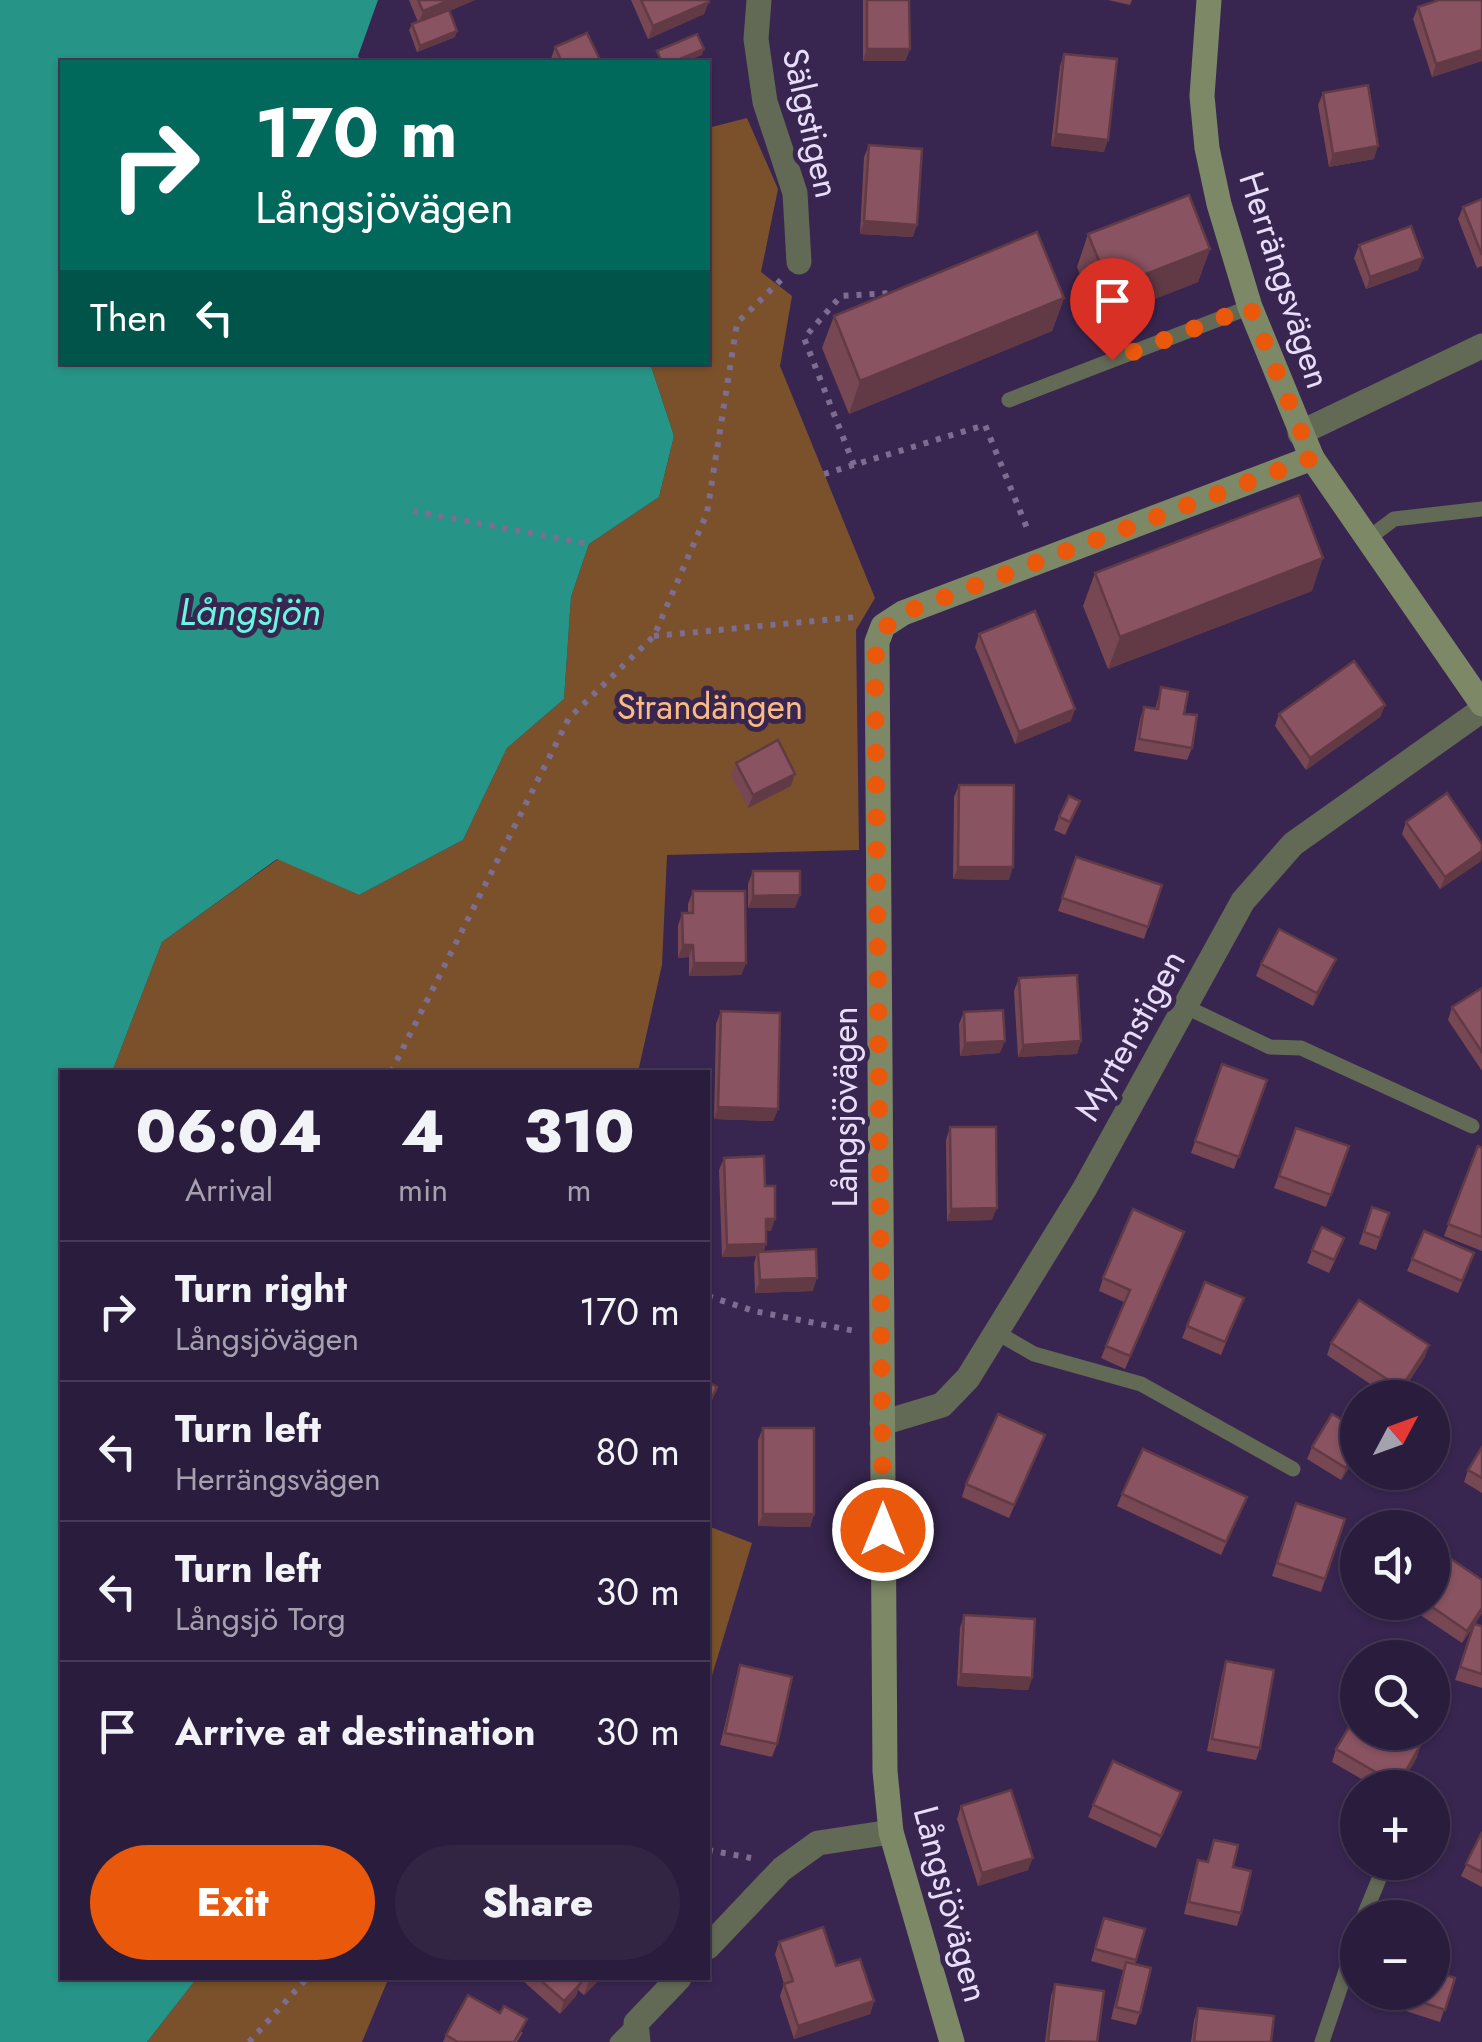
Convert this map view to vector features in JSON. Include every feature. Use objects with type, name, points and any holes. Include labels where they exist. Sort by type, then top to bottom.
[{"type":"street","name":"Sälgstigen","points":[[759,0],[756,39],[763,88],[796,193],[799,262]]},
{"type":"street","name":"Herrängsvägen","points":[[1209,0],[1202,96],[1207,148],[1219,204],[1250,307],[1312,458],[1370,537],[1482,707]]},
{"type":"street","points":[[1300,433],[1482,346]]},
{"type":"street","points":[[903,613],[1312,458]]},
{"type":"street","name":"Långsjövägen","points":[[903,613],[883,626],[875,663],[885,1772],[890,1832],[952,2042]]},
{"type":"street","name":"Myrtenstigen","points":[[882,1422],[942,1405],[968,1378],[1085,1188],[1243,901],[1293,844],[1482,707]]},
{"type":"street","points":[[710,1945],[782,1869],[818,1843],[890,1832]]},
{"type":"street","points":[[637,2033],[677,1980]]},
{"type":"lane","points":[[1009,400],[1250,307]]},
{"type":"lane","points":[[1370,537],[1394,519],[1482,509]]},
{"type":"lane","points":[[1186,1007],[1270,1047],[1301,1048],[1472,1126]]},
{"type":"lane","points":[[996,1332],[1034,1354],[1140,1384],[1293,1469]]},
{"type":"lane","points":[[1322,2042],[1340,1988]]},
{"type":"lane","points":[[617,2042],[637,2033]]},
{"type":"path","points":[[392,1070],[569,718],[654,636],[707,514],[738,324],[799,262]]},
{"type":"path","points":[[854,465],[804,338],[842,296],[897,293]]},
{"type":"path","points":[[824,474],[985,426],[1031,540]]},
{"type":"path","points":[[413,511],[589,544]]},
{"type":"path","points":[[654,636],[903,613]]},
{"type":"path","points":[[710,1297],[754,1311],[881,1336]]},
{"type":"path","points":[[710,1850],[773,1862],[782,1869]]},
{"type":"path","points":[[249,2042],[305,1980]]},
{"type":"green space","name":"Strandängen","points":[[747,118],[778,189],[761,272],[792,296],[780,366],[875,598],[856,630],[859,850],[667,855],[662,965],[638,1070],[113,1070],[162,942],[278,859],[359,895],[463,840],[507,748],[564,699],[571,597],[589,544],[659,497],[674,436],[651,365],[710,365],[710,127]]},
{"type":"green space","points":[[710,1527],[752,1543],[710,1679]]},
{"type":"green space","points":[[195,1980],[390,1980],[362,2042],[147,2042]]},
{"type":"water","name":"Långsjön","points":[[0,0],[378,0],[358,56],[360,60],[60,60],[60,365],[651,365],[674,436],[659,497],[589,544],[571,597],[564,699],[507,748],[463,840],[359,895],[277,859],[162,942],[113,1070],[60,1070],[60,1980],[195,1980],[147,2042],[0,2042]]},
{"type":"building","points":[[418,0],[450,0],[423,11]]},
{"type":"building","points":[[641,0],[708,0],[709,2],[653,26]]},
{"type":"building","points":[[867,0],[909,0],[910,49],[867,49]]},
{"type":"building","points":[[1439,0],[1482,0],[1482,50],[1436,64],[1418,7]]},
{"type":"building","points":[[449,10],[457,31],[420,46],[412,24]]},
{"type":"building","points":[[587,33],[600,60],[561,60],[555,47]]},
{"type":"building","points":[[697,34],[704,49],[678,60],[661,60],[657,51]]},
{"type":"building","points":[[1064,54],[1117,59],[1108,140],[1056,134]]},
{"type":"building","points":[[1368,85],[1378,146],[1333,154],[1323,93]]},
{"type":"building","points":[[869,145],[922,149],[917,225],[864,221]]},
{"type":"building","points":[[1189,195],[1210,249],[1110,288],[1088,234]]},
{"type":"building","points":[[1482,199],[1482,255],[1463,207]]},
{"type":"building","points":[[1411,226],[1423,258],[1370,277],[1359,245]]},
{"type":"building","points":[[1037,232],[1064,298],[860,381],[834,316]]},
{"type":"building","points":[[1299,495],[1323,558],[1120,637],[1095,573]]},
{"type":"building","points":[[1035,611],[1075,709],[1019,732],[979,634]]},
{"type":"building","points":[[1354,661],[1385,705],[1310,758],[1279,714]]},
{"type":"building","points":[[1161,687],[1188,692],[1184,714],[1197,715],[1192,748],[1139,739],[1144,707],[1158,709]]},
{"type":"building","points":[[778,740],[795,774],[753,795],[736,763]]},
{"type":"building","points":[[959,785],[1014,785],[1013,867],[958,867]]},
{"type":"building","points":[[1447,793],[1482,844],[1482,851],[1445,877],[1406,822]]},
{"type":"building","points":[[1069,796],[1080,801],[1070,822],[1059,817]]},
{"type":"building","points":[[1076,857],[1162,885],[1148,927],[1062,898]]},
{"type":"building","points":[[753,871],[800,871],[800,895],[753,896]]},
{"type":"building","points":[[693,891],[745,891],[746,963],[694,963],[693,945],[683,945],[682,913],[693,913]]},
{"type":"building","points":[[1279,929],[1336,959],[1317,993],[1261,964]]},
{"type":"building","points":[[1077,975],[1081,1041],[1023,1045],[1019,978]]},
{"type":"building","points":[[1482,988],[1482,1052],[1452,1007]]},
{"type":"building","points":[[1003,1010],[1005,1041],[965,1043],[964,1012]]},
{"type":"building","points":[[721,1011],[780,1013],[778,1109],[718,1107]]},
{"type":"building","points":[[1222,1064],[1267,1080],[1239,1157],[1195,1141]]},
{"type":"building","points":[[950,1127],[996,1127],[997,1208],[951,1209]]},
{"type":"building","points":[[1296,1128],[1349,1146],[1331,1195],[1279,1176]]},
{"type":"building","points":[[1478,1146],[1482,1148],[1482,1237],[1448,1224]]},
{"type":"building","points":[[764,1156],[765,1186],[775,1186],[775,1219],[766,1219],[766,1244],[727,1245],[724,1158]]},
{"type":"building","points":[[1372,1207],[1389,1213],[1380,1238],[1364,1232]]},
{"type":"building","points":[[1133,1209],[1184,1232],[1130,1356],[1106,1346],[1130,1290],[1103,1278]]},
{"type":"building","points":[[1322,1227],[1344,1238],[1334,1260],[1312,1250]]},
{"type":"building","points":[[1424,1231],[1474,1253],[1462,1281],[1412,1259]]},
{"type":"building","points":[[816,1249],[817,1278],[760,1280],[758,1252]]},
{"type":"building","points":[[1205,1282],[1244,1298],[1225,1342],[1187,1326]]},
{"type":"building","points":[[1359,1300],[1429,1345],[1406,1380],[1389,1380],[1331,1343]]},
{"type":"building","points":[[710,1383],[717,1387],[710,1402]]},
{"type":"building","points":[[998,1414],[1045,1435],[1014,1505],[966,1484]]},
{"type":"building","points":[[1332,1414],[1340,1419],[1340,1464],[1312,1447]]},
{"type":"building","points":[[763,1428],[814,1428],[814,1514],[763,1514]]},
{"type":"building","points":[[1482,1447],[1482,1478],[1468,1470]]},
{"type":"building","points":[[1143,1449],[1247,1497],[1226,1542],[1122,1494]]},
{"type":"building","points":[[1296,1503],[1340,1517],[1340,1534],[1325,1579],[1277,1563]]},
{"type":"building","points":[[1450,1558],[1482,1580],[1482,1608],[1467,1631],[1450,1619]]},
{"type":"building","points":[[964,1615],[1035,1619],[1032,1678],[961,1674]]},
{"type":"building","points":[[1474,1624],[1482,1626],[1482,1674],[1460,1667]]},
{"type":"building","points":[[1226,1661],[1274,1670],[1260,1748],[1212,1739]]},
{"type":"building","points":[[740,1665],[792,1677],[777,1744],[725,1733]]},
{"type":"building","points":[[1340,1742],[1340,1750],[1418,1750],[1406,1770],[1372,1770],[1336,1749]]},
{"type":"building","points":[[1113,1761],[1181,1792],[1161,1836],[1093,1805]]},
{"type":"building","points":[[1011,1790],[1033,1858],[982,1873],[961,1806]]},
{"type":"building","points":[[1482,1832],[1482,1872],[1466,1864]]},
{"type":"building","points":[[1214,1840],[1238,1845],[1233,1867],[1251,1871],[1241,1913],[1189,1902],[1198,1860],[1208,1862]]},
{"type":"building","points":[[1104,1918],[1145,1929],[1136,1960],[1095,1949]]},
{"type":"building","points":[[823,1927],[836,1966],[860,1959],[874,2001],[798,2026],[784,1984],[793,1981],[779,1942]]},
{"type":"building","points":[[1126,1962],[1151,1968],[1140,2013],[1116,2007]]},
{"type":"building","points":[[540,1980],[581,1983],[564,2001]]},
{"type":"building","points":[[1055,1984],[1104,1991],[1097,2042],[1048,2041]]},
{"type":"building","points":[[468,1995],[500,2013],[504,2006],[527,2019],[514,2042],[458,2042],[446,2035]]},
{"type":"building","points":[[1198,2008],[1274,2016],[1271,2042],[1194,2042]]},
{"type":"route","points":[[883,1530],[875,663],[883,626],[903,613],[1312,458],[1250,307],[1112,360]]}]
